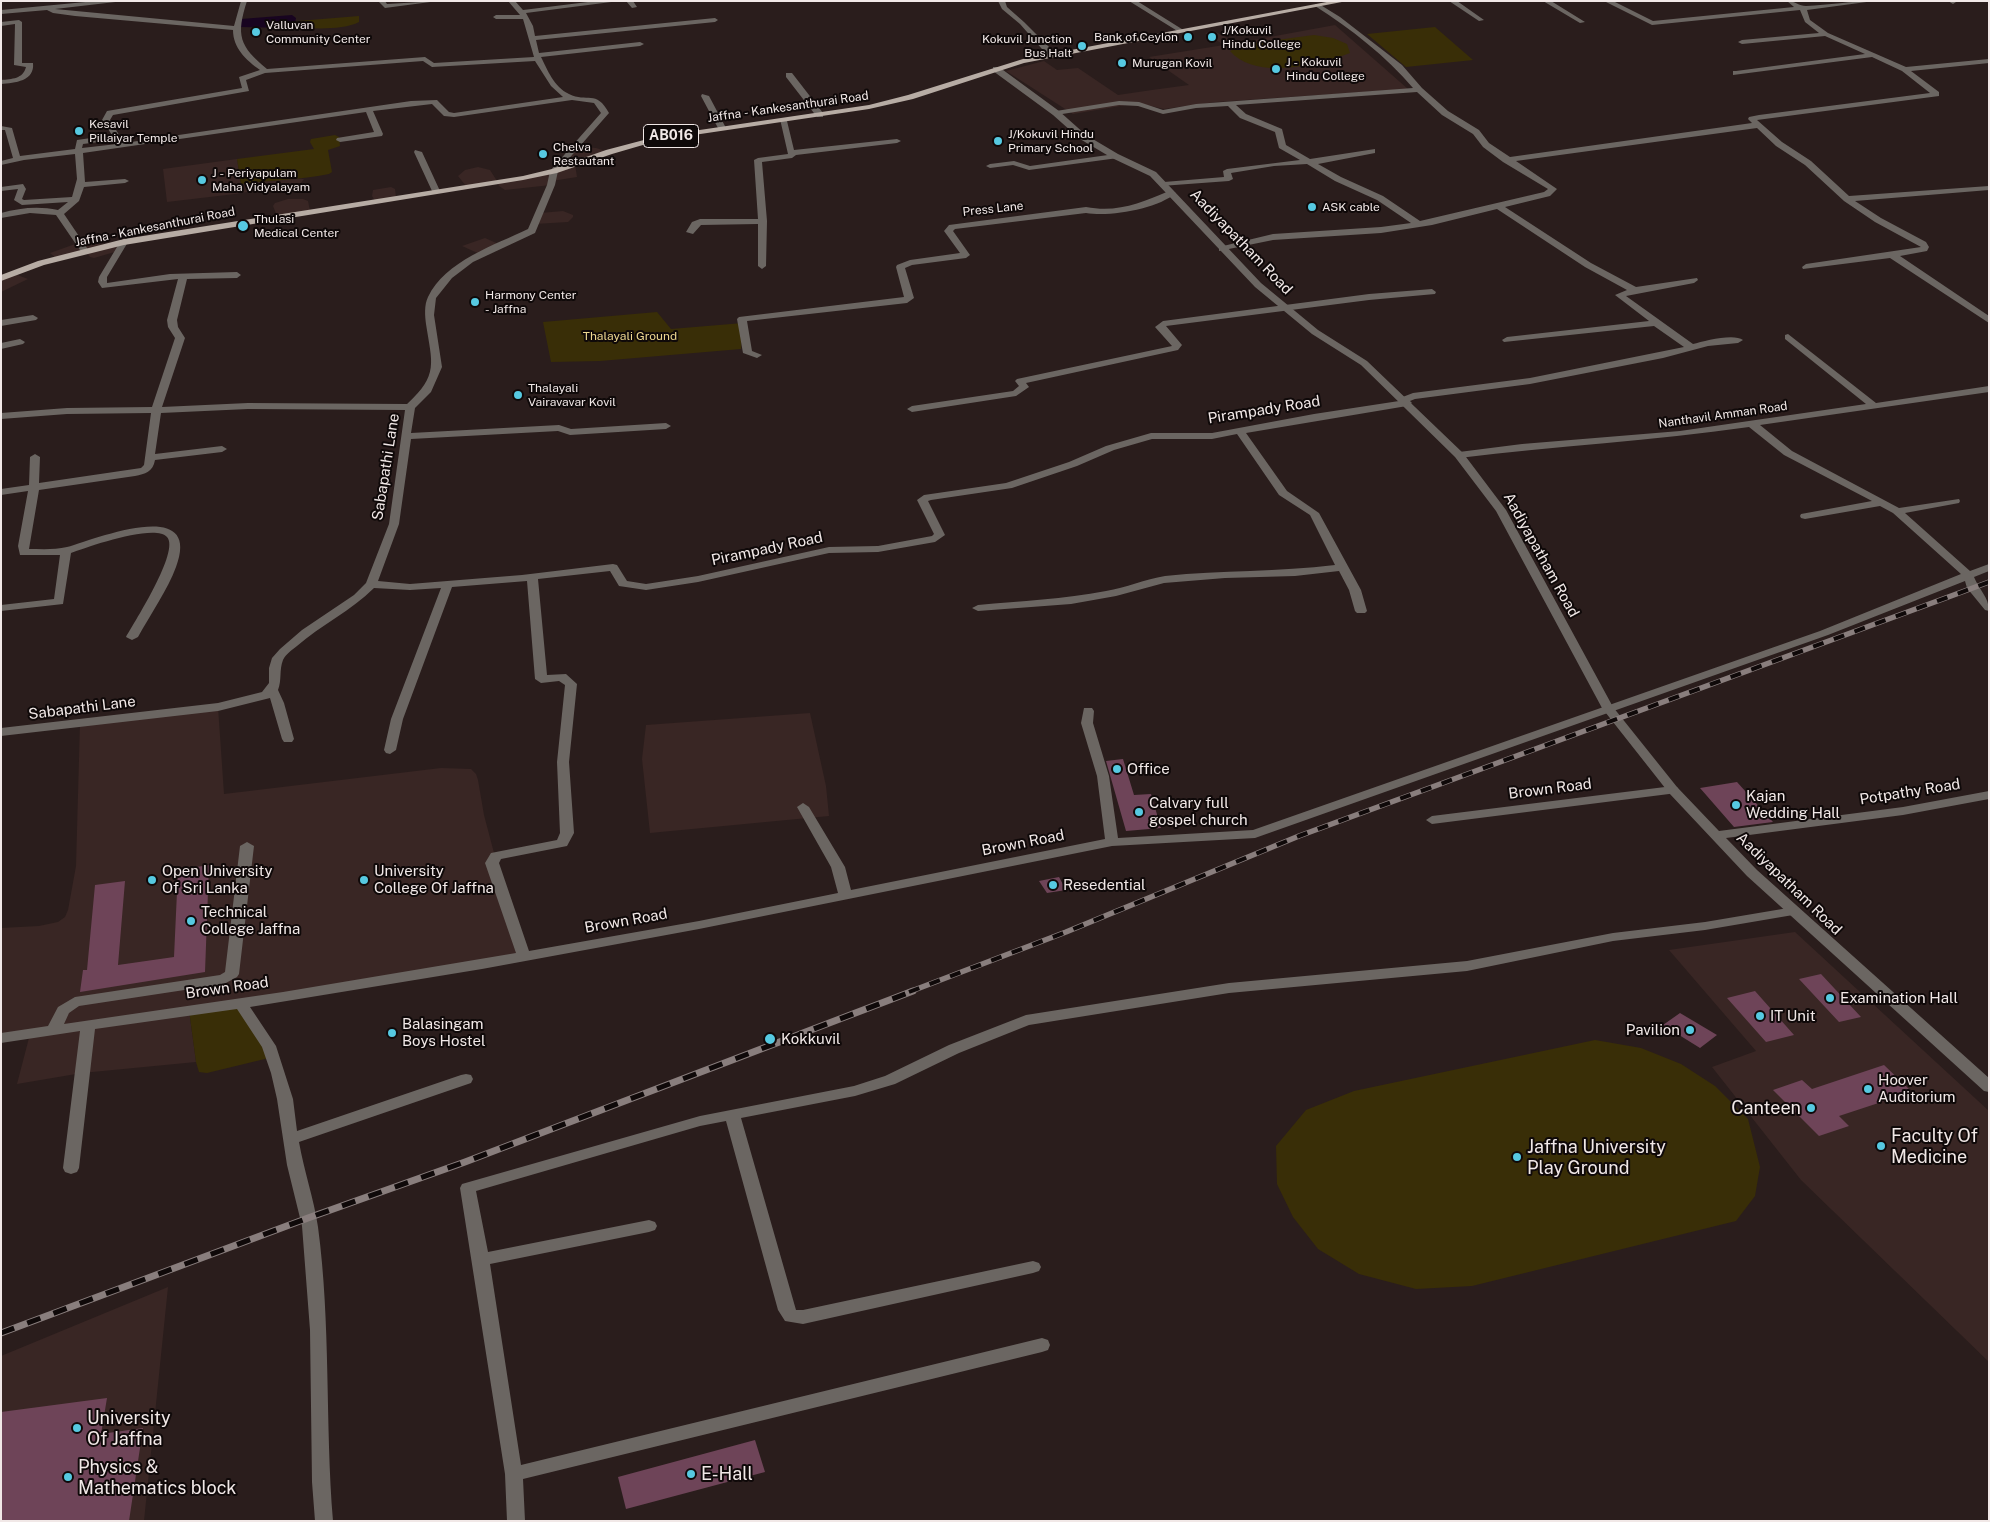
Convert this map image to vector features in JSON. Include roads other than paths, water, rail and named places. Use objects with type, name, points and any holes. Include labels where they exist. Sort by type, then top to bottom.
[{"type":"main road","name":"Jaffna - Kankesanthurai Road","points":[[1,278],[32,266],[124,242],[554,171],[609,152],[659,138],[869,107],[910,97],[1023,61],[1344,1]]},
{"type":"street","points":[[1,12],[121,1]]},
{"type":"street","points":[[244,1],[236,28],[238,42],[246,56],[265,71]]},
{"type":"street","points":[[381,1],[385,6],[434,1]]},
{"type":"street","points":[[511,1],[530,24],[538,57],[551,83],[564,96],[570,98]]},
{"type":"street","points":[[496,17],[616,1]]},
{"type":"street","points":[[1001,1],[1004,8],[1022,23],[1052,55]]},
{"type":"street","points":[[1132,1],[1181,31]]},
{"type":"street","points":[[1452,1],[1481,20]]},
{"type":"street","points":[[1546,1],[1582,22]]},
{"type":"street","points":[[1607,1],[1652,23],[1871,1]]},
{"type":"street","points":[[1790,1],[1803,9],[1807,21],[1826,34],[1905,69],[1936,94],[1754,118],[1752,120],[1779,144],[1808,162],[1848,199],[1878,220],[1925,247],[1924,249],[1892,255],[1806,268]]},
{"type":"street","points":[[1222,249],[1272,237],[1381,230],[1418,224],[1546,194],[1553,189],[1506,160],[1486,145],[1476,132],[1446,113],[1419,90],[1399,67],[1338,18],[1317,5]]},
{"type":"street","points":[[49,8],[53,11],[75,14],[236,28]]},
{"type":"street","points":[[532,38],[715,20]]},
{"type":"street","points":[[1,24],[19,22],[18,66],[30,64],[28,74],[24,78],[4,82],[1,89]]},
{"type":"street","points":[[1742,42],[1826,34]]},
{"type":"street","points":[[122,146],[106,120],[110,113],[246,89],[242,80],[246,76],[265,71],[425,59],[432,65],[538,57],[640,44]]},
{"type":"street","points":[[1736,73],[1873,56]]},
{"type":"street","points":[[1905,69],[1989,61]]},
{"type":"street","name":"Aadiyapatham Road","points":[[996,69],[1056,113],[1083,137],[1115,156],[1147,170],[1164,184],[1222,249],[1283,308],[1315,332],[1364,363],[1459,455],[1501,510],[1608,708],[1673,790],[1752,873],[1989,1088]]},
{"type":"street","points":[[789,76],[820,115]]},
{"type":"street","points":[[1056,113],[1119,103],[1139,104],[1163,112],[1196,106],[1419,90]]},
{"type":"street","points":[[705,96],[722,128]]},
{"type":"street","points":[[1,163],[23,158],[122,146],[411,103],[434,102],[448,114],[454,115],[570,98],[592,98],[600,102],[605,113],[554,171]]},
{"type":"street","points":[[1230,104],[1243,116],[1264,123],[1279,131],[1282,146],[1338,179],[1380,198],[1418,224]]},
{"type":"street","points":[[340,140],[379,134],[368,110]]},
{"type":"street","points":[[762,266],[763,221],[758,160],[792,156],[783,121]]},
{"type":"street","points":[[1506,160],[1758,125]]},
{"type":"street","points":[[1,128],[8,128],[17,160]]},
{"type":"street","points":[[59,213],[72,205],[81,192],[78,151],[80,142],[116,137]]},
{"type":"street","points":[[791,153],[898,141]]},
{"type":"street","points":[[1164,184],[1228,179],[1227,171],[1324,161],[1372,151]]},
{"type":"street","points":[[418,152],[436,191]]},
{"type":"street","points":[[990,166],[1014,163],[1029,168],[1115,156]]},
{"type":"street","name":"Sabapathi Lane","points":[[1,732],[218,707],[266,695],[272,690],[275,683],[275,668],[278,658],[284,651],[306,632],[358,597],[371,584],[394,524],[410,407],[426,392],[437,367],[429,315],[432,298],[450,276],[470,260],[532,231],[551,185],[554,171]]},
{"type":"street","points":[[80,185],[125,181]]},
{"type":"street","points":[[1,188],[20,186],[22,189],[18,200],[22,203],[76,199]]},
{"type":"street","points":[[1848,199],[1989,188]]},
{"type":"street","name":"Press Lane","points":[[757,355],[748,353],[742,319],[904,301],[909,298],[900,267],[910,263],[966,255],[948,231],[952,226],[1086,210],[1099,214],[1114,213],[1137,207],[1172,193]]},
{"type":"street","points":[[1498,206],[1588,265],[1636,290]]},
{"type":"street","points":[[1,216],[22,210],[41,209],[59,213],[85,251]]},
{"type":"street","points":[[690,232],[695,224],[700,222],[763,221]]},
{"type":"street","points":[[124,242],[103,276],[102,282],[105,286],[183,277],[237,275]]},
{"type":"street","points":[[1892,255],[1989,320]]},
{"type":"street","points":[[1,492],[145,470],[149,465],[156,410],[180,338],[173,327],[172,320],[183,277]]},
{"type":"street","points":[[1690,347],[1619,295],[1636,290],[1694,280]]},
{"type":"street","points":[[912,409],[1016,393],[1024,387],[1020,380],[1175,348],[1177,346],[1160,327],[1163,324],[1369,297],[1432,292]]},
{"type":"street","points":[[1,323],[33,318]]},
{"type":"street","points":[[1507,340],[1651,324],[1660,325]]},
{"type":"street","points":[[1788,337],[1873,405]]},
{"type":"street","name":"Pirampady Road","points":[[371,584],[410,587],[532,577],[613,567],[623,584],[646,587],[698,579],[828,550],[878,549],[935,539],[940,535],[922,500],[928,496],[1008,486],[1073,464],[1110,448],[1151,436],[1212,436],[1405,402],[1423,395],[1567,374],[1708,343],[1738,340]]},
{"type":"street","points":[[1,346],[20,342]]},
{"type":"street","name":"Nanthavil Amman Road","points":[[1459,455],[1522,447],[1680,434],[1989,388]]},
{"type":"street","points":[[1,416],[67,411],[308,405],[410,407]]},
{"type":"street","points":[[1752,424],[1788,453],[1897,511],[1968,575],[1973,588],[1989,608]]},
{"type":"street","points":[[407,436],[559,428],[570,432],[666,426]]},
{"type":"street","points":[[1240,431],[1283,493],[1314,513],[1355,590],[1360,611]]},
{"type":"street","points":[[150,458],[222,449]]},
{"type":"street","points":[[35,457],[34,488],[23,546],[24,553],[66,551],[104,538],[141,530],[164,530],[171,534],[175,541],[172,566],[132,637]]},
{"type":"street","points":[[1897,511],[1955,501]]},
{"type":"street","points":[[1805,516],[1882,502]]},
{"type":"street","points":[[1,608],[59,602],[66,551]]},
{"type":"street","points":[[978,608],[1071,601],[1116,593],[1163,580],[1225,575],[1295,573],[1342,567]]},
{"type":"street","name":"Brown Road","points":[[1,1038],[283,997],[524,956],[699,924],[1112,842],[1255,834],[1824,633],[1989,567]]},
{"type":"street","points":[[524,956],[492,862],[496,856],[562,843],[567,833],[563,762],[571,684],[562,677],[541,679],[532,577]]},
{"type":"street","points":[[390,750],[397,718],[448,583]]},
{"type":"street","points":[[272,690],[278,703],[288,739]]},
{"type":"street","points":[[1088,711],[1086,723],[1103,776],[1112,842]]},
{"type":"street","name":"Brown Road","points":[[1432,820],[1673,790]]},
{"type":"street","name":"Potpathy Road","points":[[1717,835],[1903,811],[1989,795]]},
{"type":"street","points":[[803,807],[838,868],[845,895]]},
{"type":"street","points":[[54,1030],[63,1010],[75,1002],[224,979],[232,974],[247,846]]},
{"type":"street","points":[[516,1521],[514,1474],[468,1188],[700,1121],[855,1091],[890,1080],[954,1049],[1026,1020],[1228,988],[1467,966],[1613,937],[1705,926],[1794,911]]},
{"type":"street","points":[[240,1002],[269,1046],[285,1099],[290,1139],[310,1226],[318,1330],[321,1482],[324,1521]]},
{"type":"street","points":[[71,1168],[88,1025]]},
{"type":"street","points":[[290,1139],[466,1079]]},
{"type":"street","points":[[732,1114],[786,1310],[791,1316],[803,1317],[1033,1267]]},
{"type":"street","points":[[481,1260],[649,1226]]},
{"type":"street","points":[[514,1474],[1042,1345]]},
{"type":"railway","points":[[909,992],[1066,932],[1299,836],[1989,582]]},
{"type":"railway","points":[[1,1333],[308,1218],[465,1162],[913,991]]},
{"type":"place","name":"Valluvan Community Center","points":[[256,32]]},
{"type":"place","name":"Bank of Ceylon","points":[[1188,37]]},
{"type":"place","name":"J/Kokuvil Hindu College","points":[[1212,37]]},
{"type":"place","name":"Kokuvil Junction Bus Halt","points":[[1082,46]]},
{"type":"place","name":"Murugan Kovil","points":[[1122,63]]},
{"type":"place","name":"J - Kokuvil Hindu College","points":[[1276,69]]},
{"type":"place","name":"Kesavil Pillaiyar Temple","points":[[79,131]]},
{"type":"place","name":"J/Kokuvil Hindu Primary School","points":[[998,141]]},
{"type":"place","name":"Chelva Restautant","points":[[543,154]]},
{"type":"place","name":"J - Periyapulam Maha Vidyalayam","points":[[202,180]]},
{"type":"place","name":"ASK cable","points":[[1312,207]]},
{"type":"place","name":"Thulasi Medical Center","points":[[243,226]]},
{"type":"place","name":"Harmony Center - Jaffna","points":[[475,302]]},
{"type":"place","name":"Thalayali Vairavavar Kovil","points":[[518,395]]},
{"type":"place","name":"Office","points":[[1117,769]]},
{"type":"place","name":"Kajan Wedding Hall","points":[[1736,805]]},
{"type":"place","name":"Calvary full gospel church","points":[[1139,812]]},
{"type":"place","name":"Open University Of Sri Lanka","points":[[152,880]]},
{"type":"place","name":"University College Of Jaffna","points":[[364,880]]},
{"type":"place","name":"Resedential","points":[[1053,885]]},
{"type":"place","name":"Technical College Jaffna","points":[[191,921]]},
{"type":"place","name":"Examination Hall","points":[[1830,998]]},
{"type":"place","name":"IT Unit","points":[[1760,1016]]},
{"type":"place","name":"Pavilion","points":[[1690,1030]]},
{"type":"place","name":"Balasingam Boys Hostel","points":[[392,1033]]},
{"type":"place","name":"Kokkuvil","points":[[770,1039]]},
{"type":"place","name":"Hoover Auditorium","points":[[1868,1089]]},
{"type":"place","name":"Canteen","points":[[1811,1108]]},
{"type":"place","name":"Faculty Of Medicine","points":[[1881,1146]]},
{"type":"place","name":"Jaffna University Play Ground","points":[[1517,1157]]},
{"type":"place","name":"University Of Jaffna","points":[[77,1428]]},
{"type":"place","name":"E-Hall","points":[[691,1474]]},
{"type":"place","name":"Physics & Mathematics block","points":[[68,1477]]},
{"type":"park label","name":"Thalayali Ground","points":[[630,336]]}]
